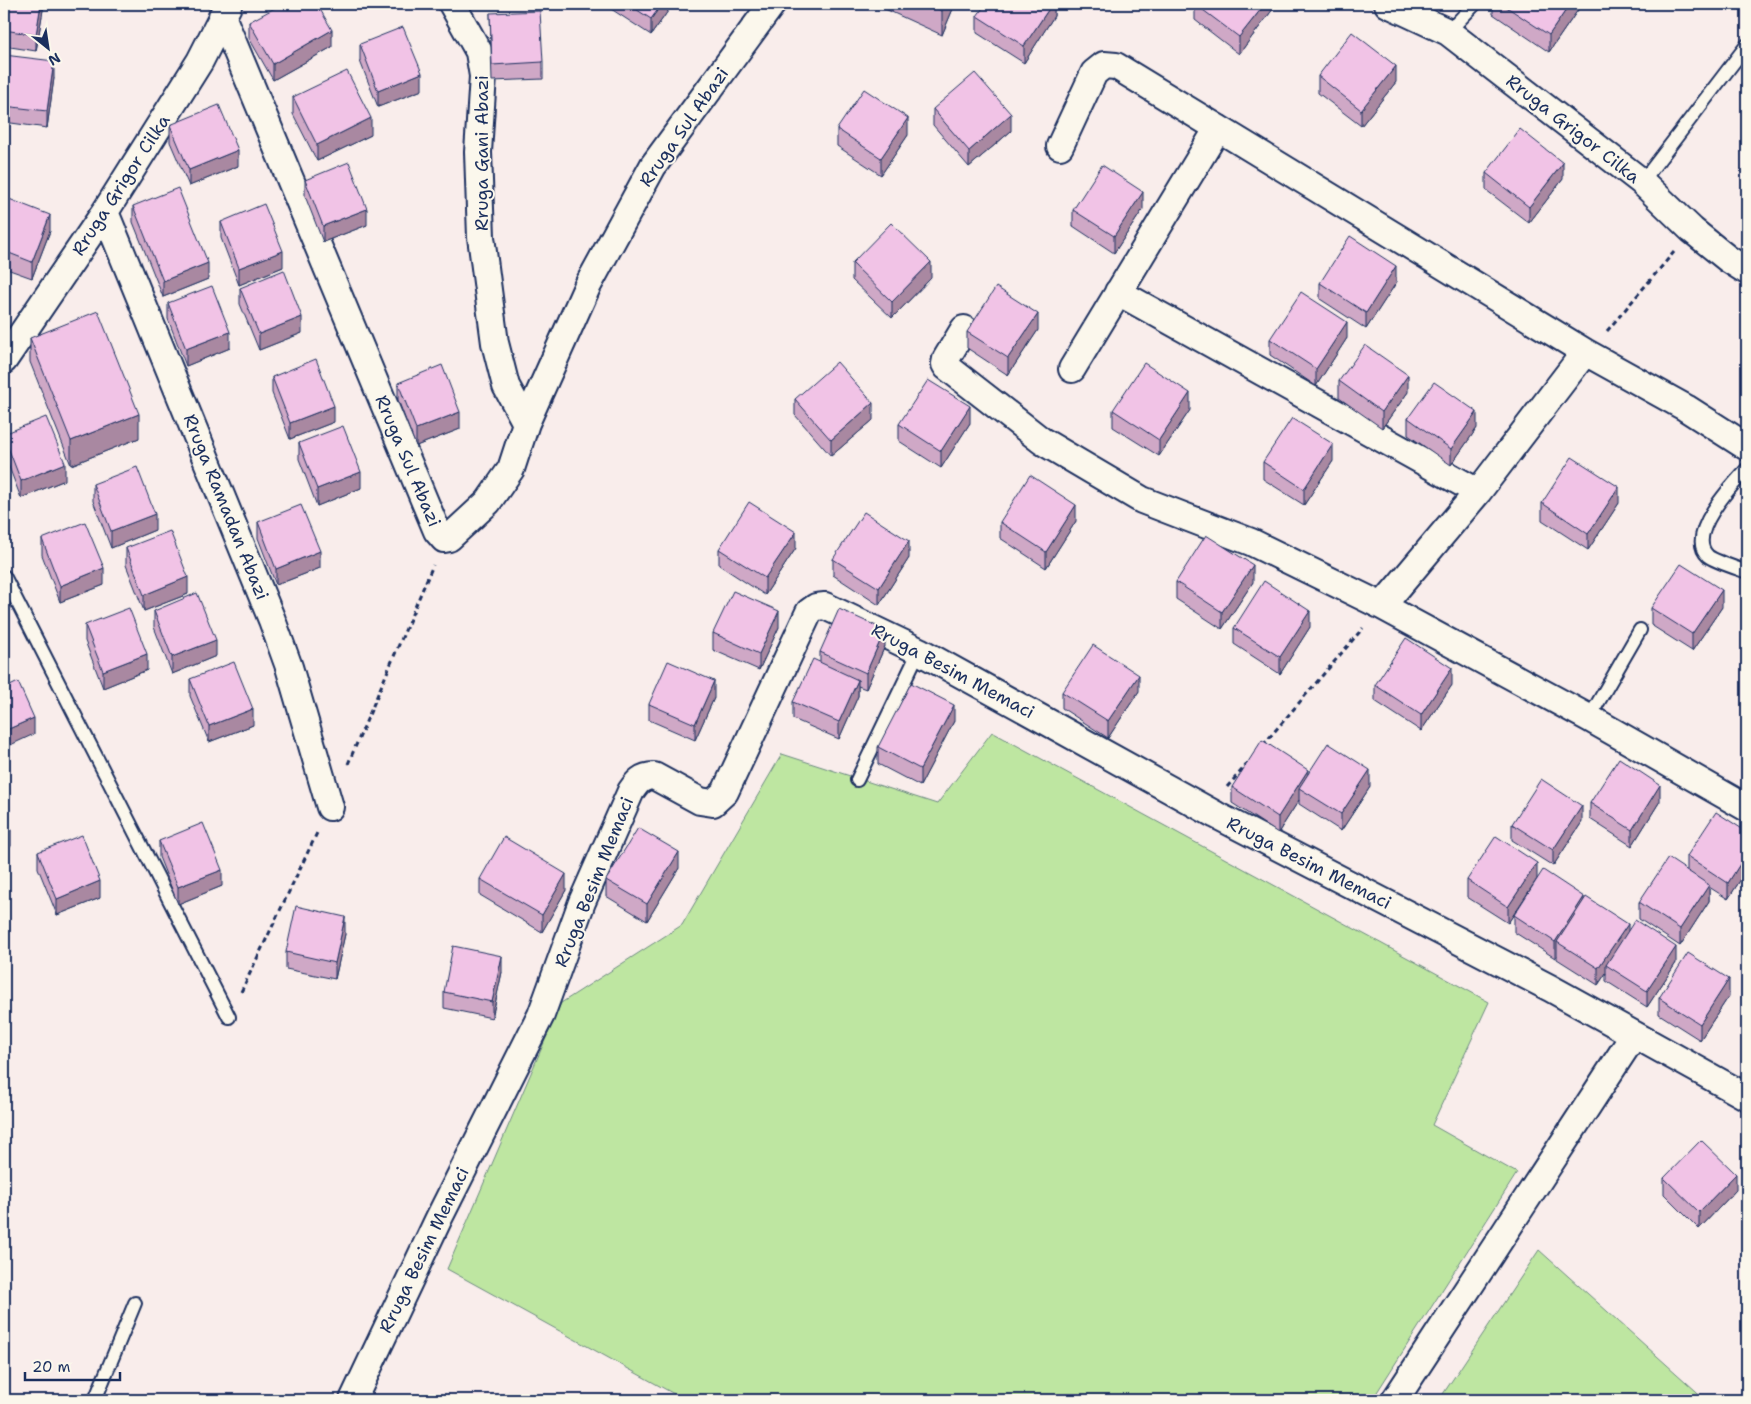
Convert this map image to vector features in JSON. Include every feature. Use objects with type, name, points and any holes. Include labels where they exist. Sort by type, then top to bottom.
[{"type":"street","name":"Rruga Gani Abazi","points":[[452,4],[479,52],[484,76],[478,152],[481,237],[494,343],[506,386],[526,423]]},
{"type":"street","name":"Rruga Sul Abazi","points":[[226,10],[440,536],[444,539],[449,538],[488,502],[511,468],[526,423],[587,287],[653,166],[772,4]]},
{"type":"street","name":"Rruga Grigor Cilka","points":[[1388,4],[1448,32],[1642,182],[1692,230],[1728,259],[1747,271]]},
{"type":"street","name":"Rruga Grigor Cilka","points":[[4,360],[105,212],[200,61],[226,10]]},
{"type":"street","points":[[1060,146],[1094,73],[1104,65],[1116,66],[1584,352],[1686,408],[1747,447]]},
{"type":"street","points":[[1072,369],[1218,128]]},
{"type":"street","name":"Rruga Ramadan Abazi","points":[[105,212],[272,620],[330,808]]},
{"type":"street","points":[[1118,292],[1478,492]]},
{"type":"street","points":[[964,329],[946,359],[945,364],[947,367],[1042,440],[1142,500],[1251,542],[1382,606],[1589,718],[1747,808]]},
{"type":"street","points":[[1382,606],[1478,492],[1584,352]]},
{"type":"street","name":"Rruga Besim Memaci","points":[[353,1400],[439,1218],[541,1015],[582,902],[631,791],[639,780],[647,776],[654,776],[700,801],[713,803],[718,800],[725,792],[809,612],[816,607],[825,606],[919,651],[1208,810],[1550,988],[1747,1097]]},
{"type":"street","points":[[1395,1400],[1634,1035]]},
{"type":"lane","points":[[1448,32],[1474,4]]},
{"type":"lane","points":[[1642,182],[1747,45]]},
{"type":"lane","points":[[1747,469],[1714,509],[1702,532],[1701,545],[1709,556],[1747,572]]},
{"type":"lane","points":[[4,576],[229,1017]]},
{"type":"lane","points":[[1589,718],[1640,630]]},
{"type":"lane","points":[[857,780],[919,651]]},
{"type":"lane","points":[[94,1400],[134,1303]]},
{"type":"path","points":[[1584,352],[1606,333],[1692,230]]},
{"type":"path","points":[[1259,750],[1382,606]]},
{"type":"path","points":[[1208,810],[1253,757]]},
{"type":"green space","points":[[992,732],[1489,1002],[1432,1125],[1517,1173],[1372,1400],[685,1400],[447,1269],[561,1003],[682,925],[782,754],[937,804]]},
{"type":"green space","points":[[1539,1250],[1706,1400],[1439,1400]]},
{"type":"building","points":[[4,4],[41,4],[36,35],[4,30]]},
{"type":"building","points":[[282,4],[317,4],[332,30],[273,64],[249,22]]},
{"type":"building","points":[[628,4],[662,4],[651,19]]},
{"type":"building","points":[[926,4],[945,4],[942,11]]},
{"type":"building","points":[[986,4],[1052,4],[1024,46],[977,16]]},
{"type":"building","points":[[1195,4],[1265,4],[1239,37]]},
{"type":"building","points":[[1502,4],[1570,4],[1549,35]]},
{"type":"building","points":[[540,11],[543,62],[492,65],[490,13]]},
{"type":"building","points":[[403,27],[422,73],[378,91],[360,44]]},
{"type":"building","points":[[1352,32],[1396,66],[1361,110],[1318,76]]},
{"type":"building","points":[[4,55],[54,61],[47,111],[4,106]]},
{"type":"building","points":[[347,71],[371,118],[317,145],[293,97]]},
{"type":"building","points":[[975,73],[1011,114],[969,151],[933,109]]},
{"type":"building","points":[[864,89],[908,118],[881,158],[837,129]]},
{"type":"building","points":[[219,105],[238,150],[189,170],[170,125]]},
{"type":"building","points":[[1520,129],[1563,163],[1529,207],[1486,173]]},
{"type":"building","points":[[349,162],[367,209],[323,226],[305,180]]},
{"type":"building","points":[[1102,165],[1143,192],[1114,236],[1073,210]]},
{"type":"building","points":[[178,188],[208,263],[163,281],[133,206]]},
{"type":"building","points":[[4,197],[50,215],[32,262],[4,251]]},
{"type":"building","points":[[264,204],[283,251],[239,268],[221,222]]},
{"type":"building","points":[[891,223],[931,262],[892,302],[852,263]]},
{"type":"building","points":[[1350,236],[1396,266],[1366,313],[1320,283]]},
{"type":"building","points":[[284,270],[302,317],[259,334],[240,288]]},
{"type":"building","points":[[212,286],[230,332],[186,349],[168,303]]},
{"type":"building","points":[[996,287],[1038,314],[1008,358],[967,332]]},
{"type":"building","points":[[1301,292],[1347,322],[1316,369],[1270,339]]},
{"type":"building","points":[[98,311],[139,414],[71,441],[30,338]]},
{"type":"building","points":[[1365,345],[1408,375],[1382,412],[1339,381]]},
{"type":"building","points":[[316,359],[334,406],[290,423],[272,377]]},
{"type":"building","points":[[837,362],[873,403],[831,440],[795,399]]},
{"type":"building","points":[[1144,363],[1190,393],[1159,440],[1113,410]]},
{"type":"building","points":[[442,365],[460,412],[416,429],[398,383]]},
{"type":"building","points":[[928,380],[970,406],[941,451],[899,424]]},
{"type":"building","points":[[1434,382],[1477,412],[1451,449],[1408,418]]},
{"type":"building","points":[[46,417],[65,463],[21,481],[4,434]]},
{"type":"building","points":[[1292,418],[1333,444],[1304,489],[1263,462]]},
{"type":"building","points":[[343,426],[361,472],[317,489],[299,443]]},
{"type":"building","points":[[1572,457],[1619,487],[1588,534],[1542,503]]},
{"type":"building","points":[[137,467],[155,514],[111,531],[93,484]]},
{"type":"building","points":[[1030,475],[1076,505],[1046,552],[1000,522]]},
{"type":"building","points":[[749,502],[796,532],[765,578],[719,549]]},
{"type":"building","points":[[301,505],[320,551],[276,569],[258,522]]},
{"type":"building","points":[[864,512],[909,541],[879,588],[833,559]]},
{"type":"building","points":[[85,522],[104,568],[60,586],[42,539]]},
{"type":"building","points":[[170,531],[188,577],[144,595],[126,548]]},
{"type":"building","points":[[1206,535],[1253,565],[1222,612],[1176,582]]},
{"type":"building","points":[[1681,564],[1722,590],[1692,634],[1651,608]]},
{"type":"building","points":[[1264,581],[1310,611],[1280,657],[1234,628]]},
{"type":"building","points":[[733,591],[779,611],[759,654],[713,633]]},
{"type":"building","points":[[197,593],[216,640],[172,657],[154,611]]},
{"type":"building","points":[[129,608],[147,654],[103,671],[85,625]]},
{"type":"building","points":[[839,609],[885,630],[866,673],[820,652]]},
{"type":"building","points":[[1406,638],[1452,668],[1421,715],[1375,685]]},
{"type":"building","points":[[1093,645],[1139,675],[1108,721],[1062,692]]},
{"type":"building","points":[[813,659],[858,680],[839,722],[793,702]]},
{"type":"building","points":[[668,661],[714,681],[695,724],[649,704]]},
{"type":"building","points":[[234,662],[253,709],[209,726],[190,679]]},
{"type":"building","points":[[18,682],[34,718],[4,731],[4,689]]},
{"type":"building","points":[[911,683],[954,705],[920,769],[878,747]]},
{"type":"building","points":[[1262,740],[1308,770],[1278,817],[1232,787]]},
{"type":"building","points":[[1328,743],[1370,770],[1341,814],[1299,788]]},
{"type":"building","points":[[1619,758],[1660,785],[1632,830],[1590,803]]},
{"type":"building","points":[[1541,779],[1582,806],[1553,850],[1512,824]]},
{"type":"building","points":[[1716,812],[1747,832],[1747,853],[1728,883],[1687,856]]},
{"type":"building","points":[[203,823],[222,870],[178,887],[159,841]]},
{"type":"building","points":[[4,824],[11,829],[4,839]]},
{"type":"building","points":[[638,828],[679,852],[647,904],[606,880]]},
{"type":"building","points":[[82,835],[100,881],[57,899],[38,852]]},
{"type":"building","points":[[1496,836],[1537,863],[1508,907],[1467,880]]},
{"type":"building","points":[[504,837],[566,874],[542,915],[480,879]]},
{"type":"building","points":[[1668,858],[1709,885],[1680,929],[1639,902]]},
{"type":"building","points":[[1543,870],[1584,897],[1555,942],[1514,915]]},
{"type":"building","points":[[1586,897],[1628,924],[1598,968],[1557,942]]},
{"type":"building","points":[[296,906],[345,917],[335,963],[286,952]]},
{"type":"building","points":[[1635,920],[1676,947],[1647,991],[1606,965]]},
{"type":"building","points":[[453,946],[502,956],[492,1002],[444,992]]},
{"type":"building","points":[[1688,953],[1729,979],[1700,1024],[1659,998]]},
{"type":"building","points":[[1701,1140],[1736,1174],[1699,1212],[1664,1178]]}]
